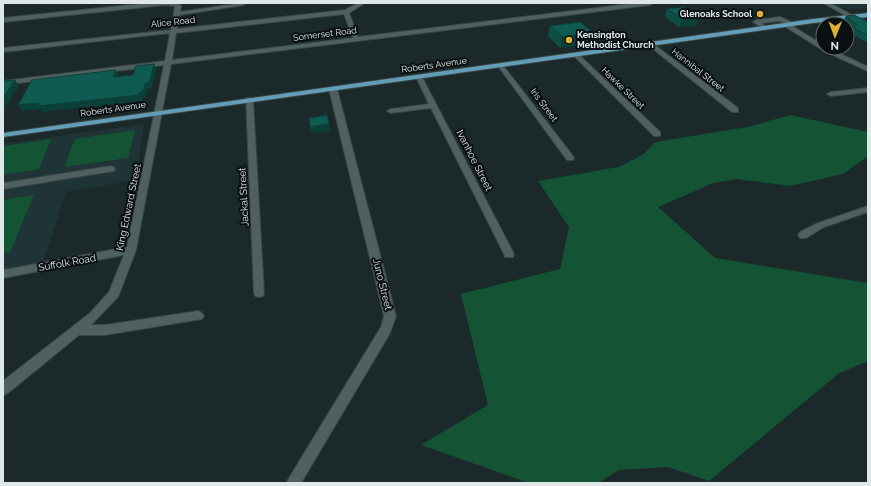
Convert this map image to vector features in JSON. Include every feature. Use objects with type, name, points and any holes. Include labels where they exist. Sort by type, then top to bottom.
[{"type":"main road","name":"Roberts Avenue","points":[[855,17],[868,15]]},
{"type":"main road","name":"Roberts Avenue","points":[[3,135],[815,22]]},
{"type":"street","points":[[3,20],[165,3],[176,4]]},
{"type":"street","points":[[356,39],[346,12],[362,3]]},
{"type":"street","name":"Somerset Road","points":[[3,83],[650,3]]},
{"type":"street","points":[[826,3],[850,16]]},
{"type":"street","name":"King Edward Street","points":[[5,386],[94,316],[114,294],[131,250],[174,31],[178,6],[176,4]]},
{"type":"street","points":[[177,14],[241,5]]},
{"type":"street","name":"Alice Road","points":[[3,50],[346,12]]},
{"type":"street","points":[[765,28],[756,22],[780,19],[828,51],[868,69]]},
{"type":"street","points":[[855,19],[868,26]]},
{"type":"street","name":"Hannibal Street","points":[[650,44],[735,110]]},
{"type":"street","name":"Hawke Street","points":[[576,55],[657,134]]},
{"type":"street","name":"Iris Street","points":[[500,65],[570,158]]},
{"type":"street","name":"Ivanhoe Street","points":[[419,77],[510,254]]},
{"type":"street","name":"Juno Street","points":[[293,483],[386,329],[390,316],[333,89]]},
{"type":"street","points":[[831,94],[868,90]]},
{"type":"street","name":"Jackal Street","points":[[249,100],[259,293]]},
{"type":"street","points":[[391,111],[434,105]]},
{"type":"street","points":[[3,186],[111,169]]},
{"type":"street","points":[[803,235],[831,220],[868,210]]},
{"type":"street","name":"Suffolk Road","points":[[3,274],[131,250]]},
{"type":"street","points":[[77,330],[105,330],[198,316]]},
{"type":"shaded area","points":[[832,3],[868,3],[868,8],[847,9]]},
{"type":"shaded area","points":[[144,124],[136,180],[66,192],[43,263],[3,270],[3,144]]},
{"type":"green space","points":[[790,115],[868,132],[868,156],[843,174],[790,186],[737,179],[713,183],[658,207],[715,258],[868,283],[868,361],[838,374],[709,481],[668,467],[619,470],[598,483],[529,483],[421,445],[488,405],[461,294],[560,269],[569,227],[538,181],[619,167],[644,154],[655,142],[748,127]]},
{"type":"green space","points":[[135,130],[128,158],[64,167],[75,139]]},
{"type":"green space","points":[[51,139],[39,169],[3,175],[3,146]]},
{"type":"green space","points":[[34,195],[10,252],[3,253],[3,200]]},
{"type":"building","points":[[684,7],[699,17],[682,19],[667,9]]},
{"type":"building","points":[[854,15],[868,22],[868,36],[855,28],[857,25],[855,23],[855,16],[846,16]]},
{"type":"building","points":[[580,22],[593,33],[562,37],[550,26]]},
{"type":"building","points":[[154,64],[149,83],[145,83],[143,91],[140,92],[139,95],[38,106],[39,103],[18,105],[32,80],[116,70],[113,77],[133,75],[136,66]]},
{"type":"building","points":[[15,80],[3,98],[3,81]]},
{"type":"building","points":[[327,115],[329,124],[310,127],[309,118]]},
{"type":"place","name":"Glenoaks School","points":[[760,14]]},
{"type":"place","name":"Kensington Methodist Church","points":[[569,40]]}]
